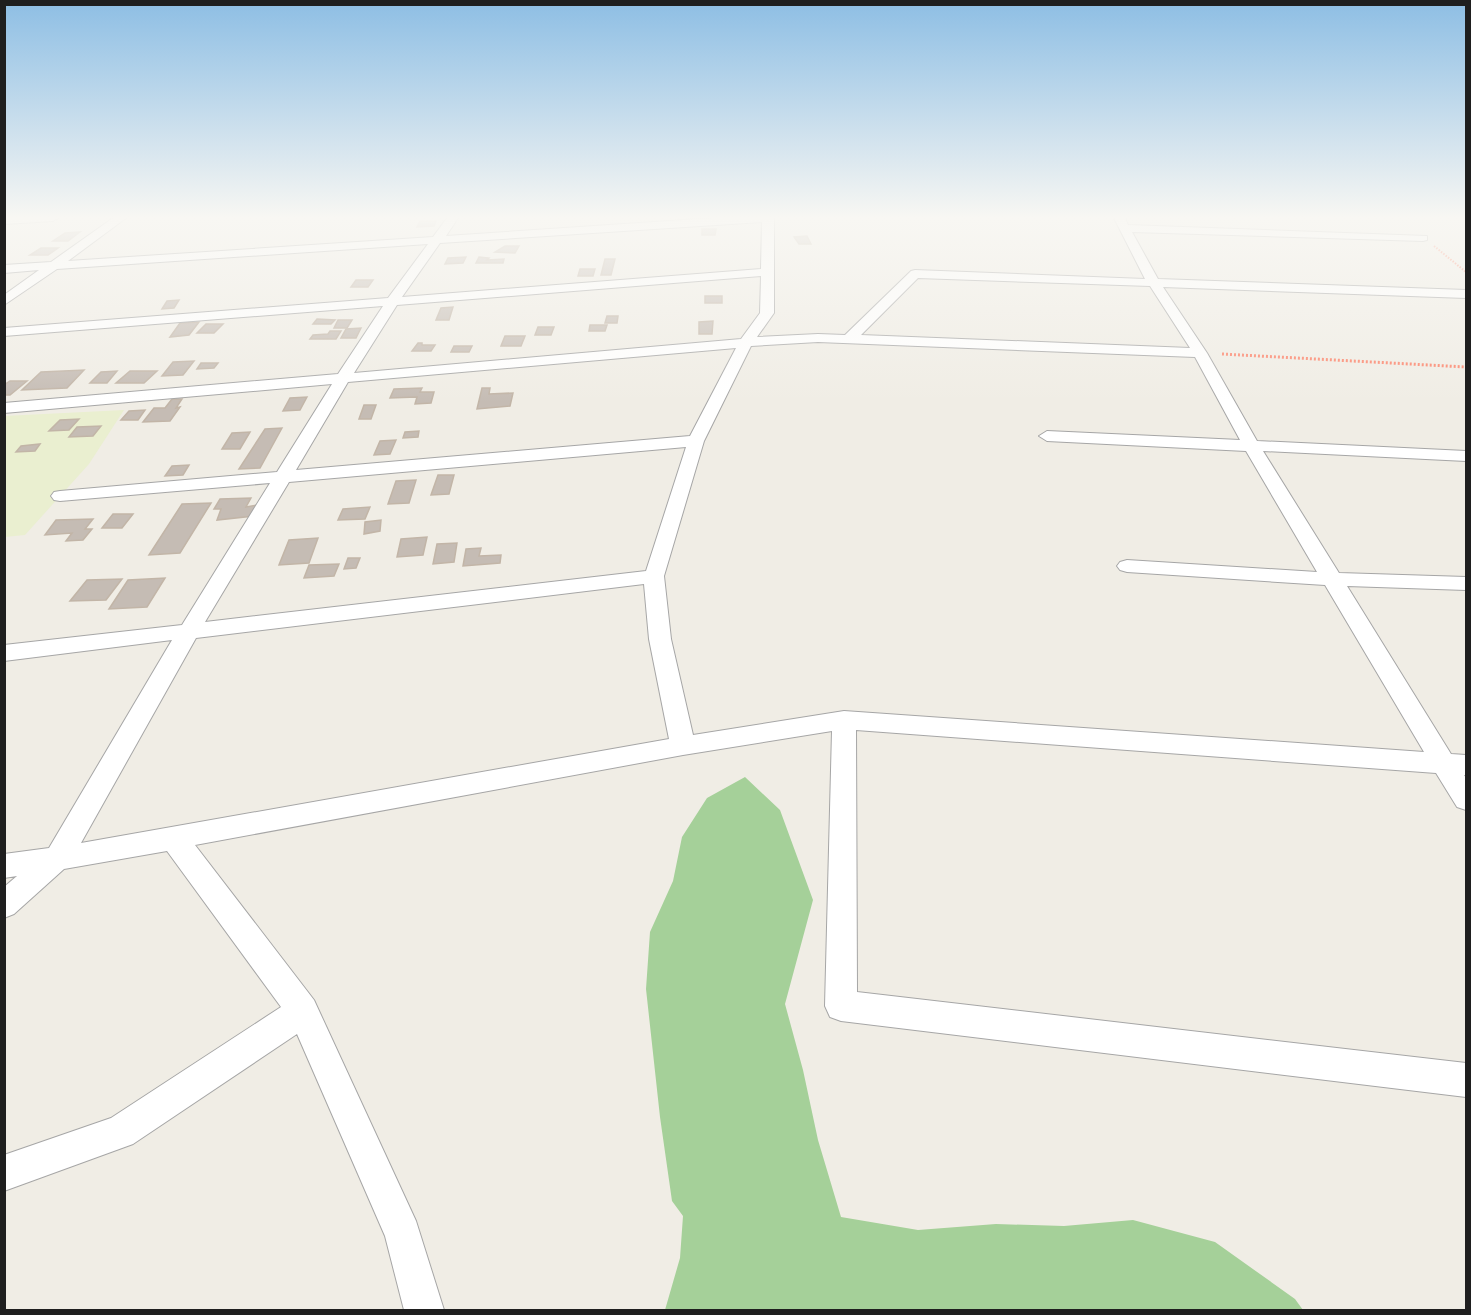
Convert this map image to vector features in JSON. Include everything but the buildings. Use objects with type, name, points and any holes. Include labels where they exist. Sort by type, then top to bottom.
[{"type":"street","points":[[4,301],[34,279]]},
{"type":"street","points":[[4,905],[57,859],[189,631],[282,477],[343,378],[409,279]]},
{"type":"street","points":[[4,332],[676,279]]},
{"type":"street","points":[[683,746],[660,639],[654,576],[696,441],[746,342],[767,313],[769,279]]},
{"type":"street","points":[[849,339],[910,279]]},
{"type":"street","points":[[1058,279],[1467,294]]},
{"type":"street","points":[[1152,279],[1200,353],[1252,447],[1332,579],[1455,764],[1467,800]]},
{"type":"street","points":[[4,408],[746,342],[818,338],[1200,353]]},
{"type":"street","points":[[1047,436],[1467,456]]},
{"type":"street","points":[[60,496],[696,441]]},
{"type":"street","points":[[1127,566],[1332,579],[1467,583]]},
{"type":"street","points":[[4,653],[654,576]]},
{"type":"street","points":[[4,866],[57,859],[683,746],[844,720],[1455,764]]},
{"type":"street","points":[[844,720],[841,1006],[1467,1080]]},
{"type":"street","points":[[173,838],[303,1011],[403,1234],[424,1311]]},
{"type":"street","points":[[4,1173],[121,1132],[303,1011]]},
{"type":"path","points":[[1200,353],[1467,367]]},
{"type":"green space","points":[[124,410],[89,464],[25,535],[5,537],[4,416]]},
{"type":"green space","points":[[745,777],[780,810],[813,900],[785,1004],[803,1070],[818,1140],[841,1217],[918,1230],[996,1224],[1064,1226],[1133,1220],[1215,1242],[1295,1299],[1303,1310],[665,1310],[680,1258],[683,1216],[672,1201],[660,1117],[646,989],[650,932],[673,881],[682,837],[707,798]]}]
